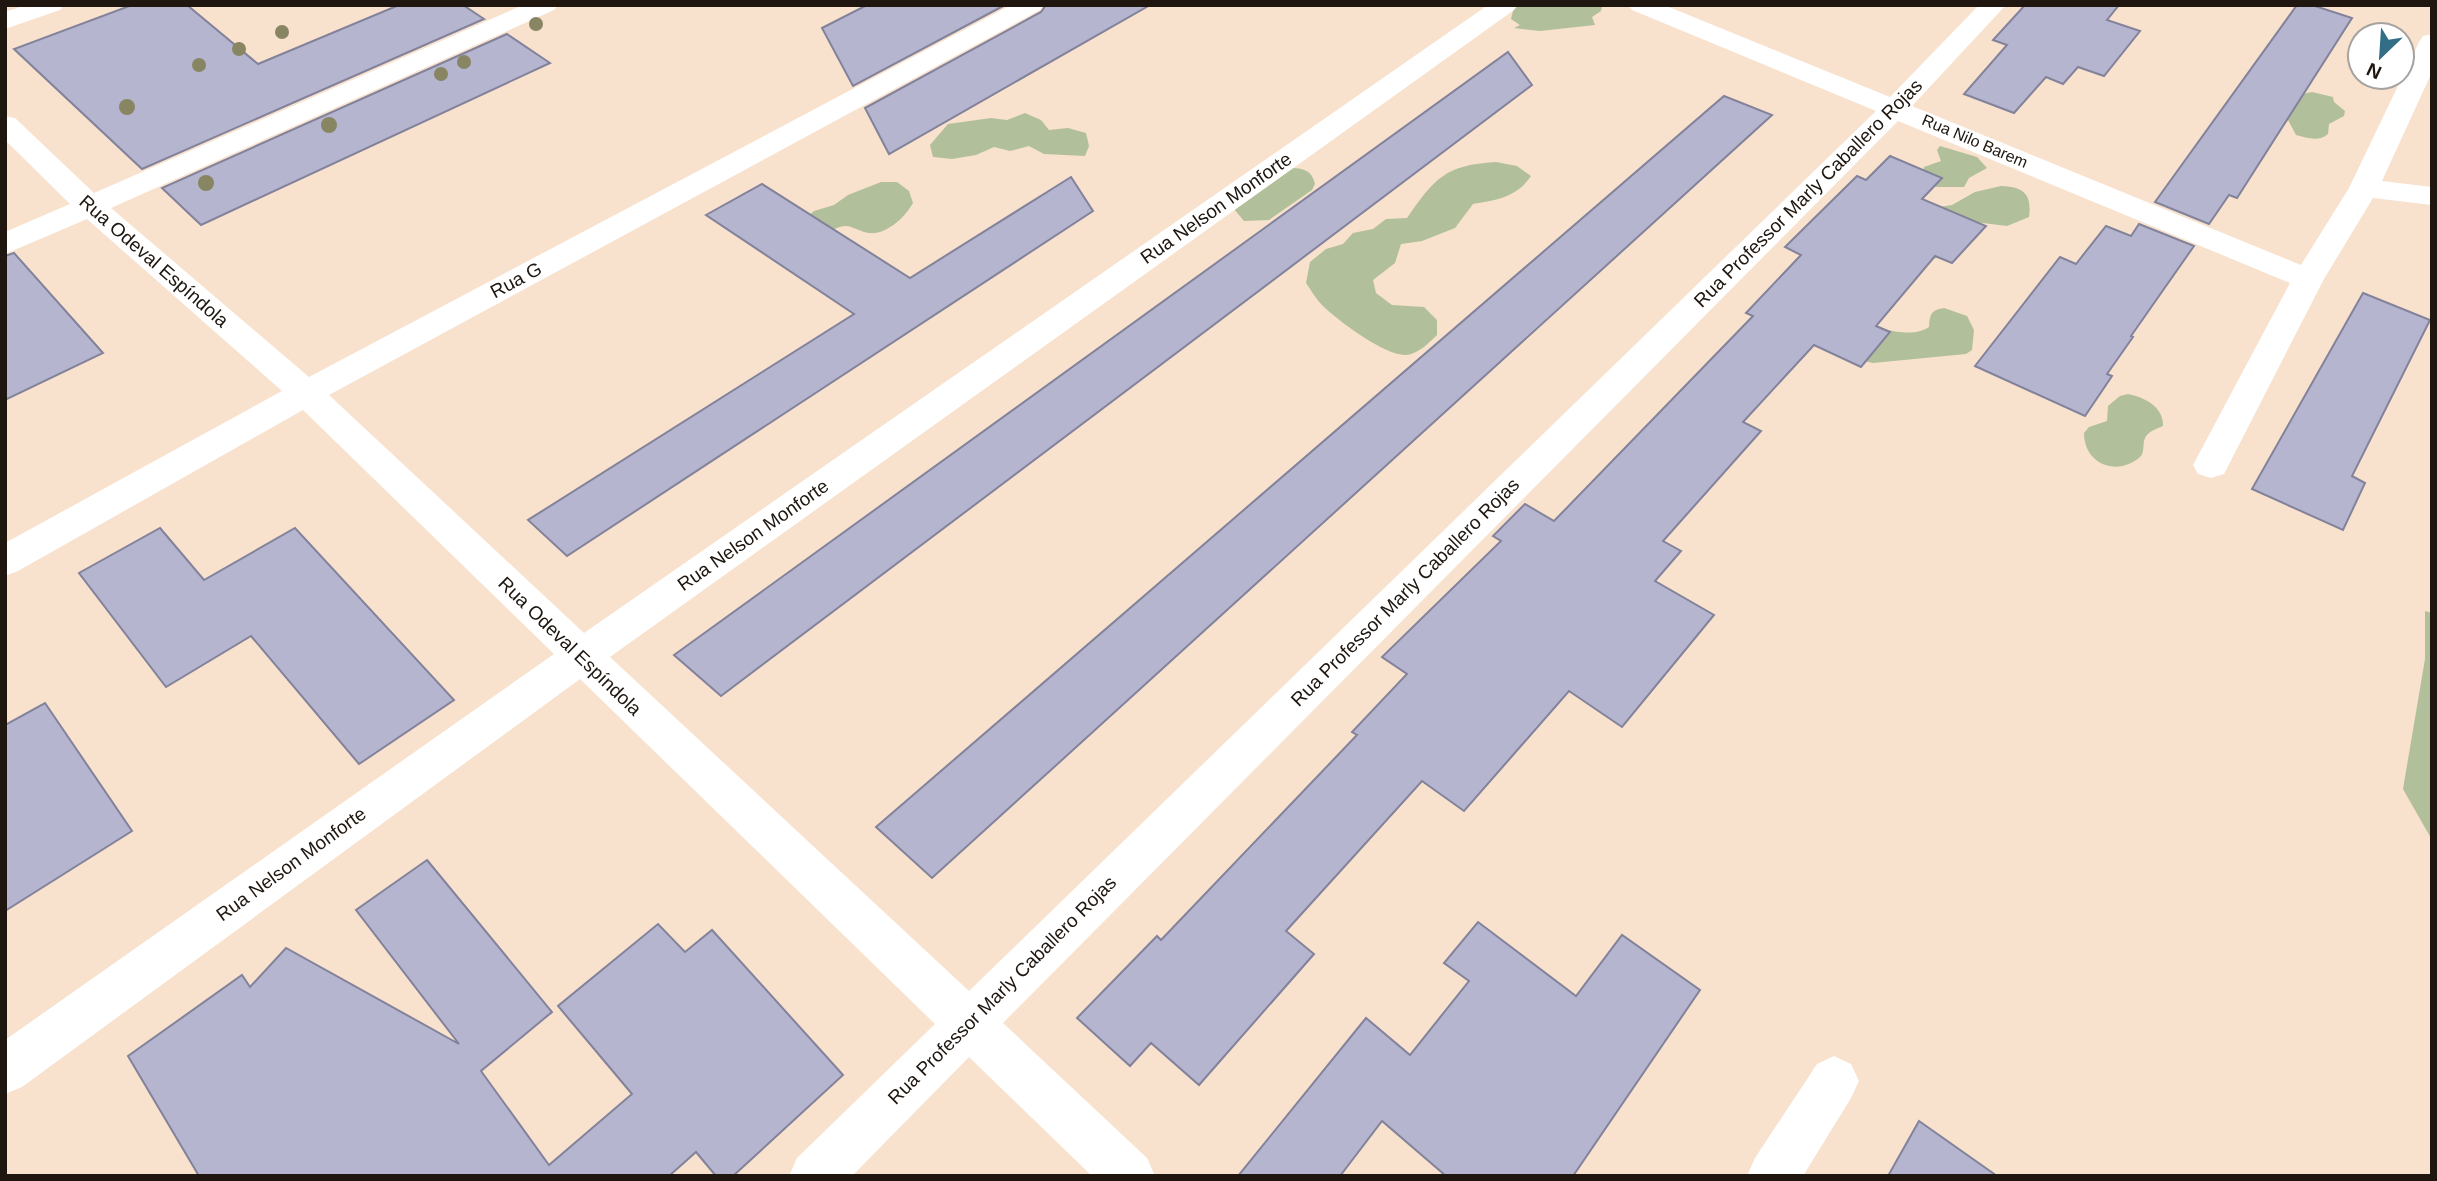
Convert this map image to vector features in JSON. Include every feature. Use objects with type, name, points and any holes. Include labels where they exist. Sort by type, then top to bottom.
[{"type":"street","points":[[5,21],[51,5]]},
{"type":"street","points":[[5,244],[545,5]]},
{"type":"street","name":"Rua G","points":[[5,561],[306,393],[1031,5]]},
{"type":"street","name":"Rua Nelson Monforte","points":[[5,1070],[581,656],[1504,5]]},
{"type":"street","name":"Rua Nilo Barem","points":[[1641,5],[2308,279]]},
{"type":"street","name":"Rua Professor Marly Caballero Rojas","points":[[815,1176],[1895,108],[1993,5]]},
{"type":"street","points":[[2211,465],[2308,279],[2364,188],[2432,42]]},
{"type":"street","name":"Rua Odeval Espíndola","points":[[5,124],[89,205],[306,393],[1129,1176]]},
{"type":"street","points":[[2364,188],[2432,196]]},
{"type":"street","points":[[1773,1176],[1834,1081]]},
{"type":"green space","points":[[1511,5],[1602,6],[1601,11],[1592,17],[1595,25],[1540,31],[1514,28],[1520,25],[1511,19]]},
{"type":"green space","points":[[2312,92],[2333,97],[2334,102],[2345,111],[2344,116],[2329,124],[2328,134],[2317,139],[2296,135],[2288,120],[2281,115],[2297,95]]},
{"type":"green space","points":[[1025,113],[1041,120],[1049,130],[1068,128],[1086,133],[1089,146],[1085,156],[1044,154],[1029,146],[1010,151],[994,147],[976,155],[952,159],[933,157],[930,145],[948,124],[991,118],[1007,120]]},
{"type":"green space","points":[[1940,146],[1977,157],[1987,168],[1969,178],[1964,187],[1936,187],[1922,177],[1924,167],[1941,161],[1937,150]]},
{"type":"green space","points":[[1496,162],[1517,166],[1531,176],[1513,193],[1473,204],[1455,228],[1422,241],[1401,244],[1395,263],[1373,280],[1376,293],[1392,305],[1424,307],[1437,320],[1437,335],[1423,348],[1406,355],[1374,344],[1329,311],[1306,283],[1310,262],[1326,249],[1343,244],[1353,233],[1373,229],[1386,219],[1407,218],[1434,183],[1453,170]]},
{"type":"green space","points":[[1292,168],[1310,173],[1315,184],[1312,190],[1269,220],[1244,221],[1234,209]]},
{"type":"green space","points":[[881,182],[897,182],[909,191],[913,203],[900,219],[889,228],[876,233],[847,226],[838,228],[812,244],[807,217],[814,211],[834,205],[848,195]]},
{"type":"green space","points":[[2001,186],[2025,193],[2030,209],[2029,217],[2007,226],[1967,221],[1937,257],[1931,261],[1920,260],[1933,208],[1952,205],[1975,192]]},
{"type":"green space","points":[[1944,308],[1967,316],[1974,330],[1972,350],[1966,354],[1873,363],[1850,358],[1859,322],[1894,331],[1921,331],[1929,327],[1932,313]]},
{"type":"green space","points":[[2128,394],[2157,408],[2163,426],[2151,431],[2144,440],[2143,453],[2130,464],[2102,464],[2089,452],[2084,433],[2089,427],[2107,421],[2108,406],[2120,396]]},
{"type":"green space","points":[[2425,611],[2432,613],[2432,840],[2403,789],[2425,659]]},
{"type":"building","points":[[132,5],[187,5],[258,64],[399,5],[463,5],[484,19],[142,169],[14,49]]},
{"type":"building","points":[[867,5],[1005,5],[853,86],[822,28]]},
{"type":"building","points":[[1046,5],[1150,5],[889,154],[865,108],[1041,12]]},
{"type":"building","points":[[2025,5],[2119,5],[2107,20],[2140,31],[2104,76],[2078,67],[2063,84],[2046,77],[2014,113],[1964,94],[2007,45],[1993,40]]},
{"type":"building","points":[[2297,5],[2312,5],[2352,18],[2346,21],[2346,27],[2237,198],[2229,195],[2209,224],[2155,202]]},
{"type":"building","points":[[507,34],[550,63],[201,225],[162,188]]},
{"type":"building","points":[[1508,52],[1532,85],[721,696],[674,655]]},
{"type":"building","points":[[1724,96],[1772,115],[932,878],[876,827]]},
{"type":"building","points":[[1890,156],[1942,178],[1922,199],[1986,226],[1952,263],[1935,256],[1876,326],[1890,332],[1861,367],[1814,345],[1743,422],[1761,431],[1663,541],[1681,551],[1655,581],[1714,615],[1622,727],[1569,691],[1464,811],[1422,781],[1286,931],[1314,954],[1199,1085],[1151,1043],[1130,1066],[1077,1018],[1157,936],[1161,940],[1357,735],[1352,732],[1407,674],[1382,657],[1501,541],[1493,536],[1525,504],[1554,521],[1753,316],[1746,313],[1801,255],[1785,247],[1857,176],[1866,180]]},
{"type":"building","points":[[1071,177],[1093,211],[567,556],[528,520],[854,314],[706,215],[762,184],[910,278]]},
{"type":"building","points":[[2139,224],[2194,246],[2131,336],[2133,337],[2107,374],[2112,376],[2085,416],[1975,366],[2060,257],[2076,264],[2106,226],[2131,236]]},
{"type":"building","points":[[14,253],[103,353],[5,400],[5,256]]},
{"type":"building","points":[[2363,293],[2430,320],[2352,476],[2365,483],[2343,530],[2252,489]]},
{"type":"building","points":[[160,528],[204,580],[295,528],[454,700],[359,764],[251,636],[166,687],[79,573]]},
{"type":"building","points":[[45,703],[132,831],[5,911],[5,725]]},
{"type":"building","points":[[427,860],[552,1012],[481,1071],[549,1165],[632,1094],[558,1006],[658,924],[685,952],[712,930],[843,1075],[733,1176],[716,1176],[696,1152],[669,1176],[199,1176],[128,1056],[242,975],[250,987],[286,948],[459,1044],[356,910]]},
{"type":"building","points":[[1478,922],[1576,996],[1622,935],[1700,990],[1573,1176],[1446,1176],[1382,1121],[1340,1176],[1238,1176],[1366,1018],[1410,1055],[1469,981],[1444,963]]},
{"type":"building","points":[[1919,1121],[1997,1176],[1888,1176]]}]
